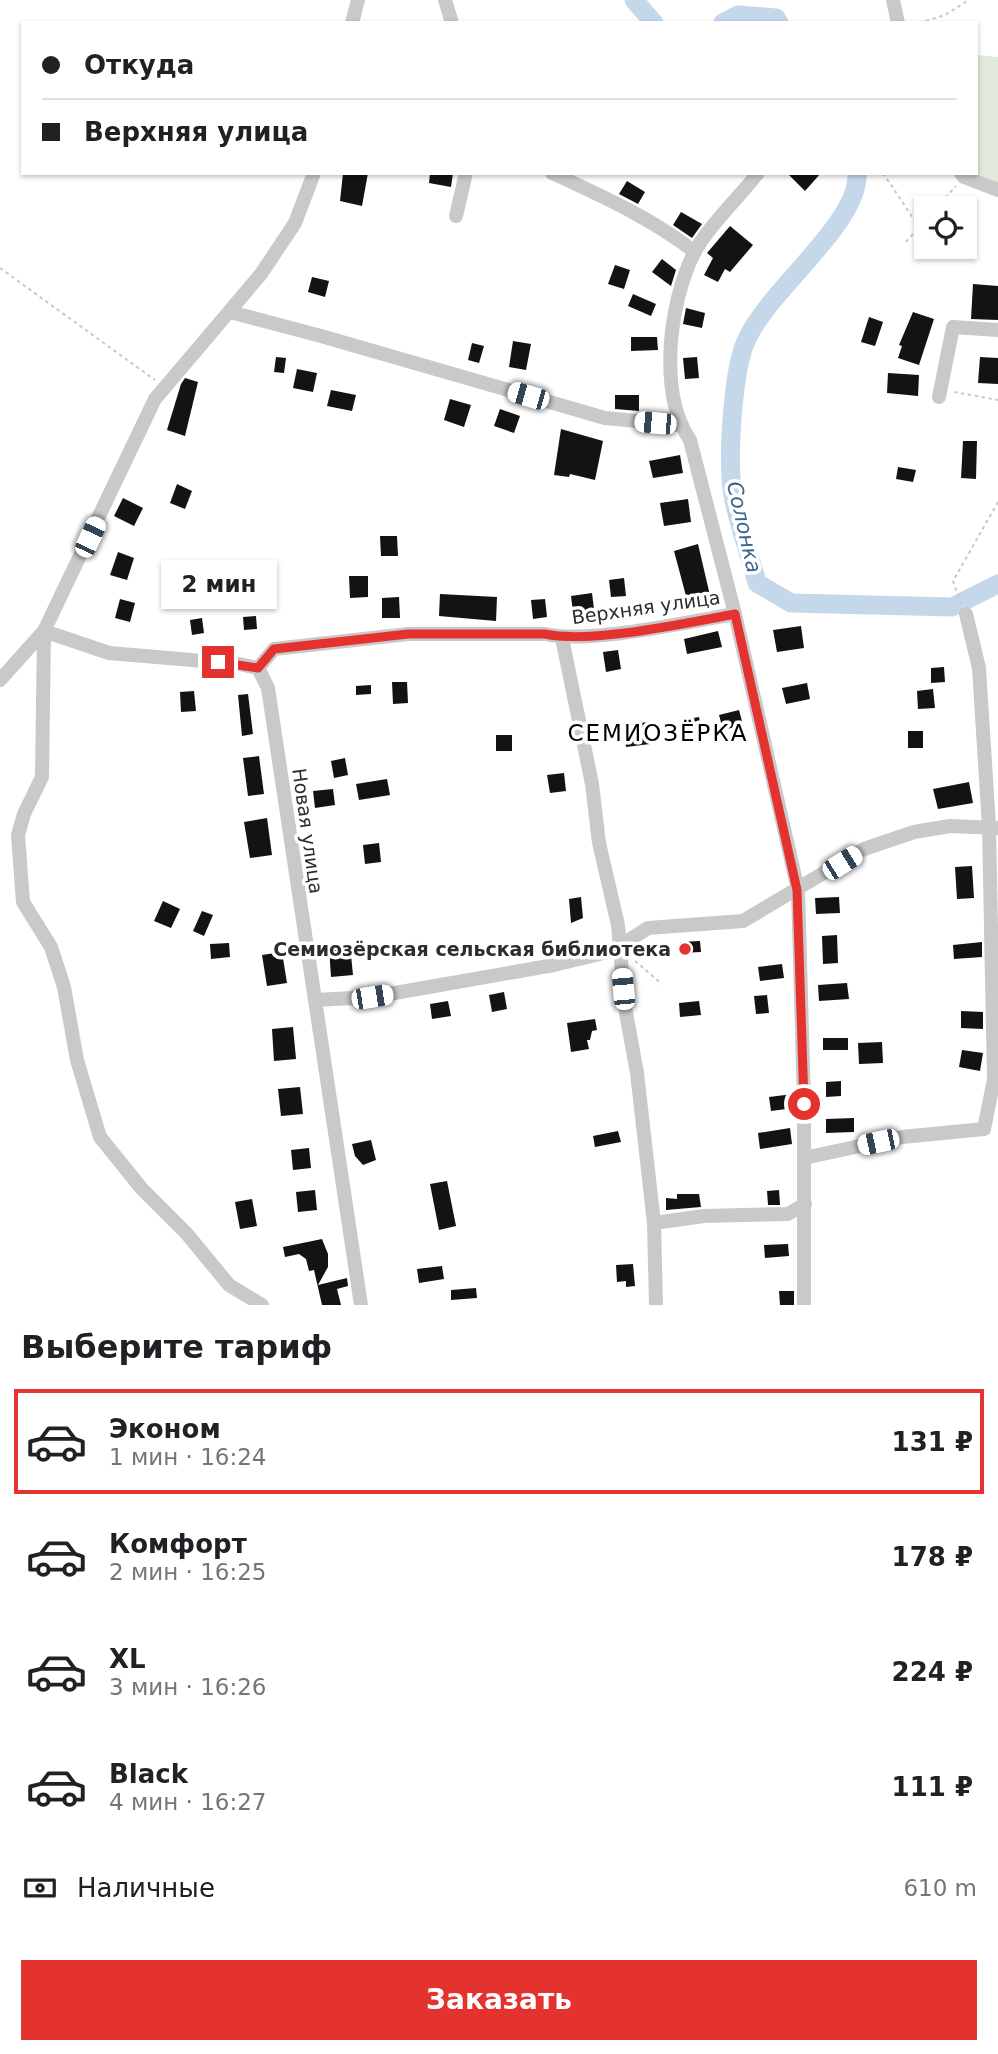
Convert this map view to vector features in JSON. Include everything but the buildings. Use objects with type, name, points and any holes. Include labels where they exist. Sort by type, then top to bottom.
[{"type":"street","points":[[353,21],[358,0]]},
{"type":"street","points":[[445,0],[451,21]]},
{"type":"street","points":[[893,0],[898,21]]},
{"type":"street","points":[[0,680],[44,631],[155,399],[261,274],[295,223],[313,175]]},
{"type":"street","points":[[456,216],[466,175]]},
{"type":"street","points":[[556,175],[611,200],[668,231],[695,252]]},
{"type":"street","points":[[756,175],[695,252],[677,296],[671,332],[671,369],[680,425],[690,440],[735,614],[797,890],[805,1204],[804,1305]]},
{"type":"street","points":[[962,175],[998,190]]},
{"type":"street","points":[[230,313],[321,336],[605,418],[680,425]]},
{"type":"street","points":[[940,393],[953,327],[998,330]]},
{"type":"street","name":"Верхняя улица","points":[[258,668],[274,649],[408,634],[545,634],[562,638],[659,627],[735,614]]},
{"type":"street","points":[[804,1158],[902,1137],[984,1129],[994,1079],[993,827],[979,668],[966,614]]},
{"type":"street","points":[[44,631],[109,653],[258,668]]},
{"type":"street","points":[[44,631],[42,777],[24,814],[18,835],[23,902],[51,947],[64,986],[77,1060],[100,1137],[142,1189],[187,1234],[229,1285],[262,1305]]},
{"type":"street","points":[[562,638],[618,925],[625,1007],[637,1073],[654,1223],[656,1305]]},
{"type":"street","name":"Новая улица","points":[[258,668],[268,688],[360,1305]]},
{"type":"street","points":[[315,1000],[372,997],[554,965],[619,946],[648,928],[743,921],[864,849],[902,836],[950,826],[993,827]]},
{"type":"street","points":[[654,1223],[704,1216],[788,1214],[805,1204]]},
{"type":"path","points":[[925,21],[944,15],[969,0]]},
{"type":"path","points":[[884,175],[914,220]]},
{"type":"path","points":[[945,196],[962,175]]},
{"type":"path","points":[[906,242],[914,233]]},
{"type":"path","points":[[0,268],[165,388]]},
{"type":"path","points":[[940,393],[998,400]]},
{"type":"path","points":[[955,593],[953,581],[998,502]]},
{"type":"path","points":[[619,946],[662,984]]},
{"type":"green space","points":[[978,55],[998,57],[998,185],[978,175]]},
{"type":"waterway","name":"Солонка","points":[[634,0],[652,21]]},
{"type":"waterway","name":"Солонка","points":[[727,21],[738,15],[776,18],[778,21]]},
{"type":"waterway","name":"Солонка","points":[[857,175],[854,193],[843,215],[828,237],[754,325],[740,359],[733,411],[731,479],[738,517],[757,583],[791,603],[952,607],[998,584]]},
{"type":"place","name":"Семиозёрская сельская библиотека","points":[[685,949]]},
{"type":"district","name":"СЕМИОЗЁРКА","points":[[658,733]]},
{"type":"route","points":[[218,662],[258,668],[274,649],[408,634],[545,634],[562,638],[659,627],[735,614],[797,890],[804,1104]]}]
